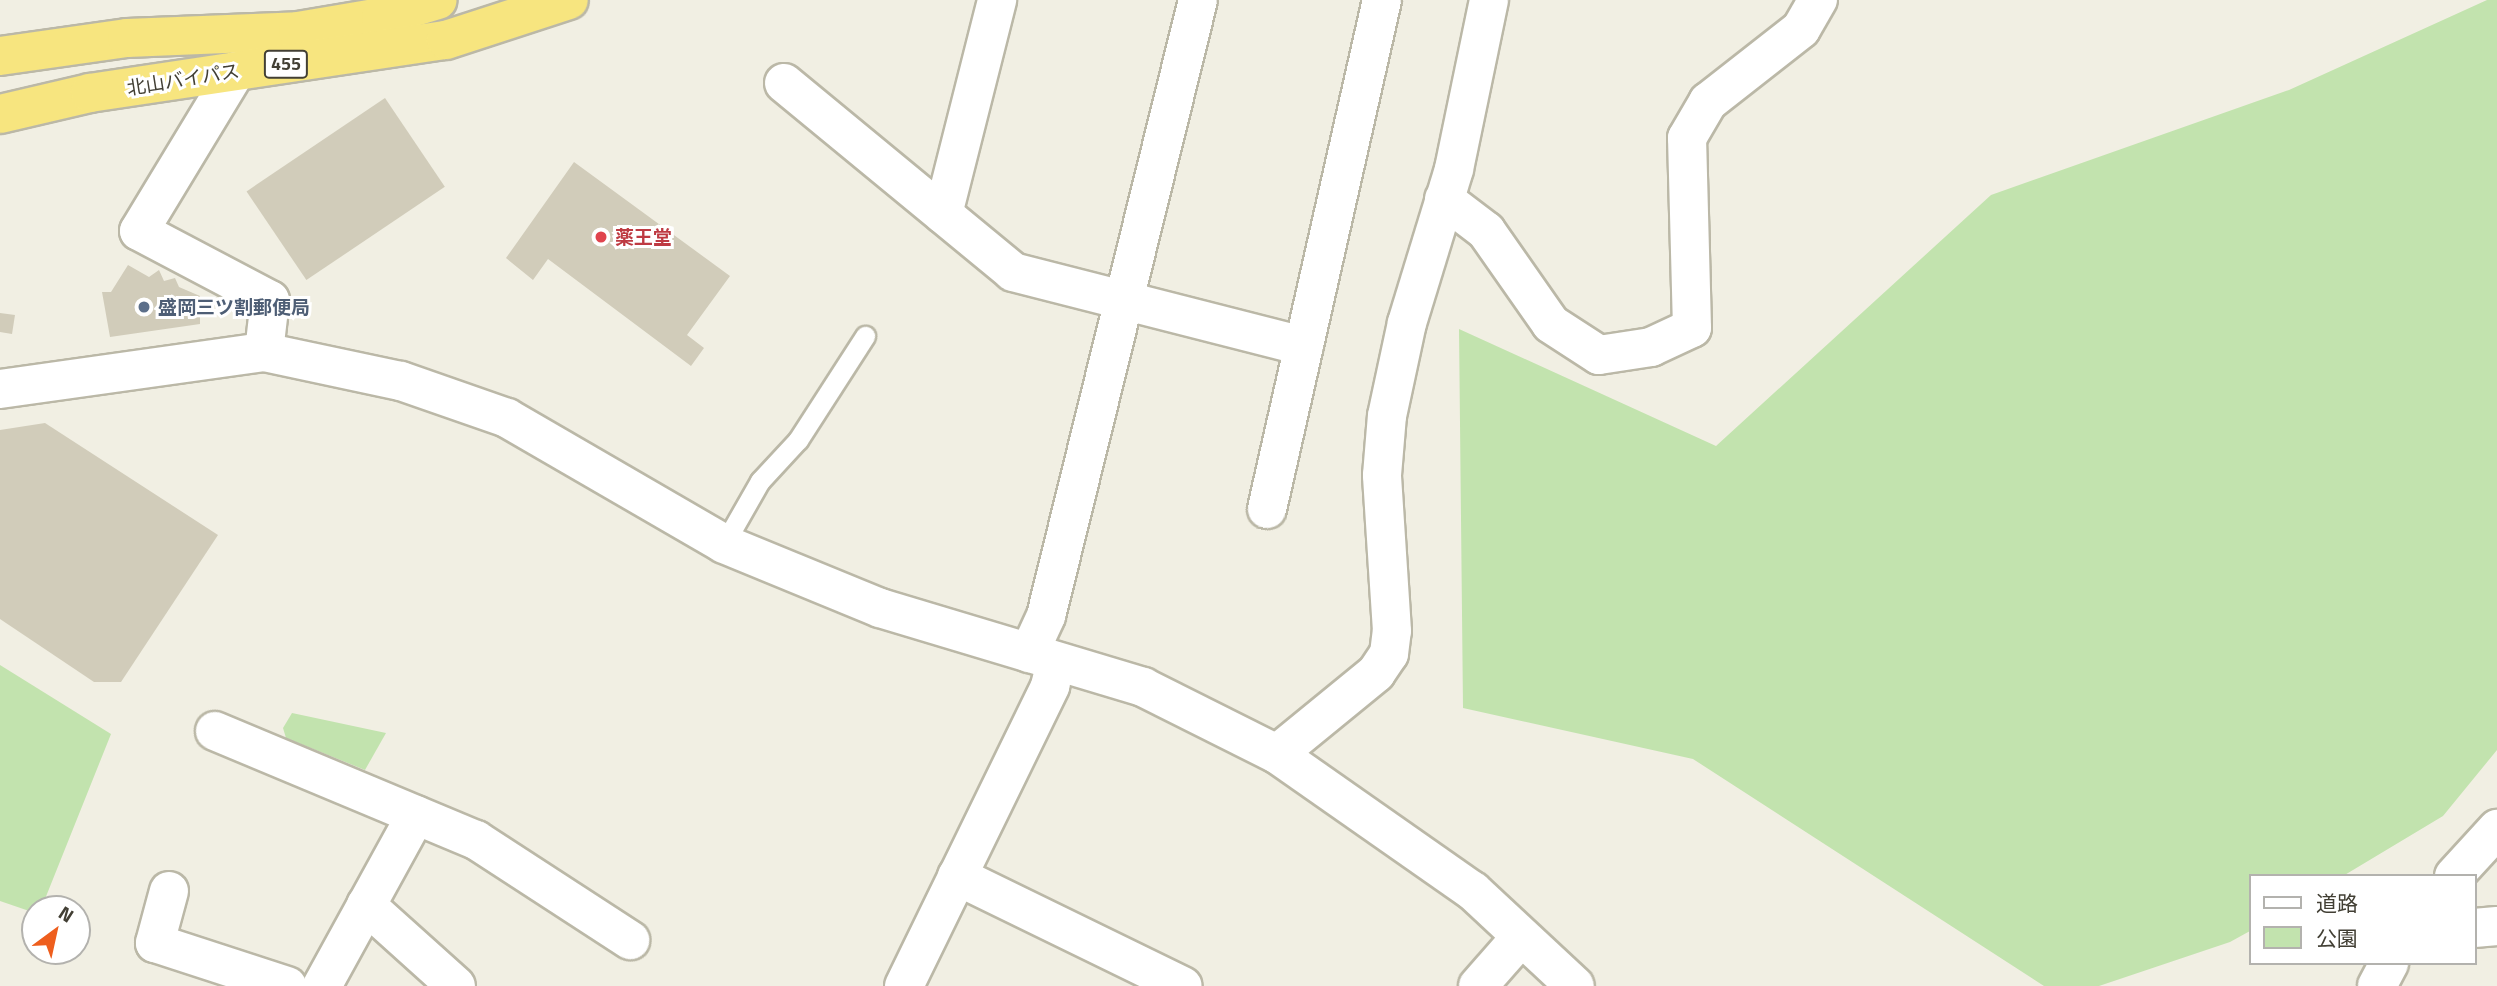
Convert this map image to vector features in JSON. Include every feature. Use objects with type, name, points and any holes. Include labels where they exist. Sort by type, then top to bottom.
[{"type":"highway","name":"北山バイパス","points":[[0,56],[127,38],[298,31],[381,17],[438,0]]},
{"type":"highway","name":"北山バイパス","points":[[0,114],[90,93],[446,40],[569,0]]},
{"type":"street","points":[[943,214],[998,0]]},
{"type":"street","points":[[904,986],[1050,686],[1043,657],[1046,616],[1198,0]]},
{"type":"street","points":[[1267,509],[1382,0]]},
{"type":"street","points":[[1277,754],[1376,673],[1389,654],[1392,631],[1382,475],[1387,416],[1407,323],[1444,199],[1489,0]]},
{"type":"street","points":[[1444,199],[1486,231],[1551,324],[1599,355],[1651,346],[1692,328],[1687,138],[1708,102],[1801,29],[1818,0]]},
{"type":"street","points":[[236,71],[139,231],[270,300],[264,352]]},
{"type":"street","points":[[784,83],[1013,272],[1304,346]]},
{"type":"street","points":[[0,389],[264,352],[401,381],[507,418],[724,544],[880,608],[1143,687],[1277,754],[1473,891],[1575,986]]},
{"type":"street","points":[[215,731],[476,840],[630,940]]},
{"type":"street","points":[[321,986],[416,815]]},
{"type":"street","points":[[2456,874],[2497,829]]},
{"type":"street","points":[[957,876],[1137,976],[1183,986]]},
{"type":"street","points":[[169,891],[155,943],[287,986]]},
{"type":"street","points":[[366,905],[456,986]]},
{"type":"street","points":[[2476,928],[2497,926]]},
{"type":"street","points":[[1478,986],[1521,937]]},
{"type":"street","points":[[2378,986],[2388,965]]},
{"type":"lane","points":[[724,544],[760,481],[798,440],[865,336]]},
{"type":"green space","points":[[2487,0],[2497,0],[2497,750],[2443,816],[2346,874],[2248,874],[2248,932],[2230,942],[2099,986],[2044,986],[1693,759],[1463,708],[1459,329],[1716,446],[1991,195],[2289,90]]},
{"type":"green space","points":[[0,665],[111,734],[47,895],[21,895],[21,908],[0,901]]},
{"type":"green space","points":[[292,713],[386,733],[365,770],[286,738],[283,728]]},
{"type":"building","points":[[385,98],[445,187],[306,280],[247,191]]},
{"type":"building","points":[[574,162],[730,276],[687,335],[704,348],[691,366],[548,259],[533,280],[506,258]]},
{"type":"building","points":[[128,265],[149,277],[159,270],[164,281],[175,278],[179,287],[200,296],[200,324],[110,337],[102,292],[111,292]]},
{"type":"building","points":[[0,313],[15,315],[12,334],[0,332]]},
{"type":"building","points":[[45,423],[218,535],[121,682],[94,682],[0,619],[0,430]]},
{"type":"place","name":"薬王堂","points":[[601,237]]},
{"type":"place","name":"盛岡三ツ割郵便局","points":[[144,307]]}]
